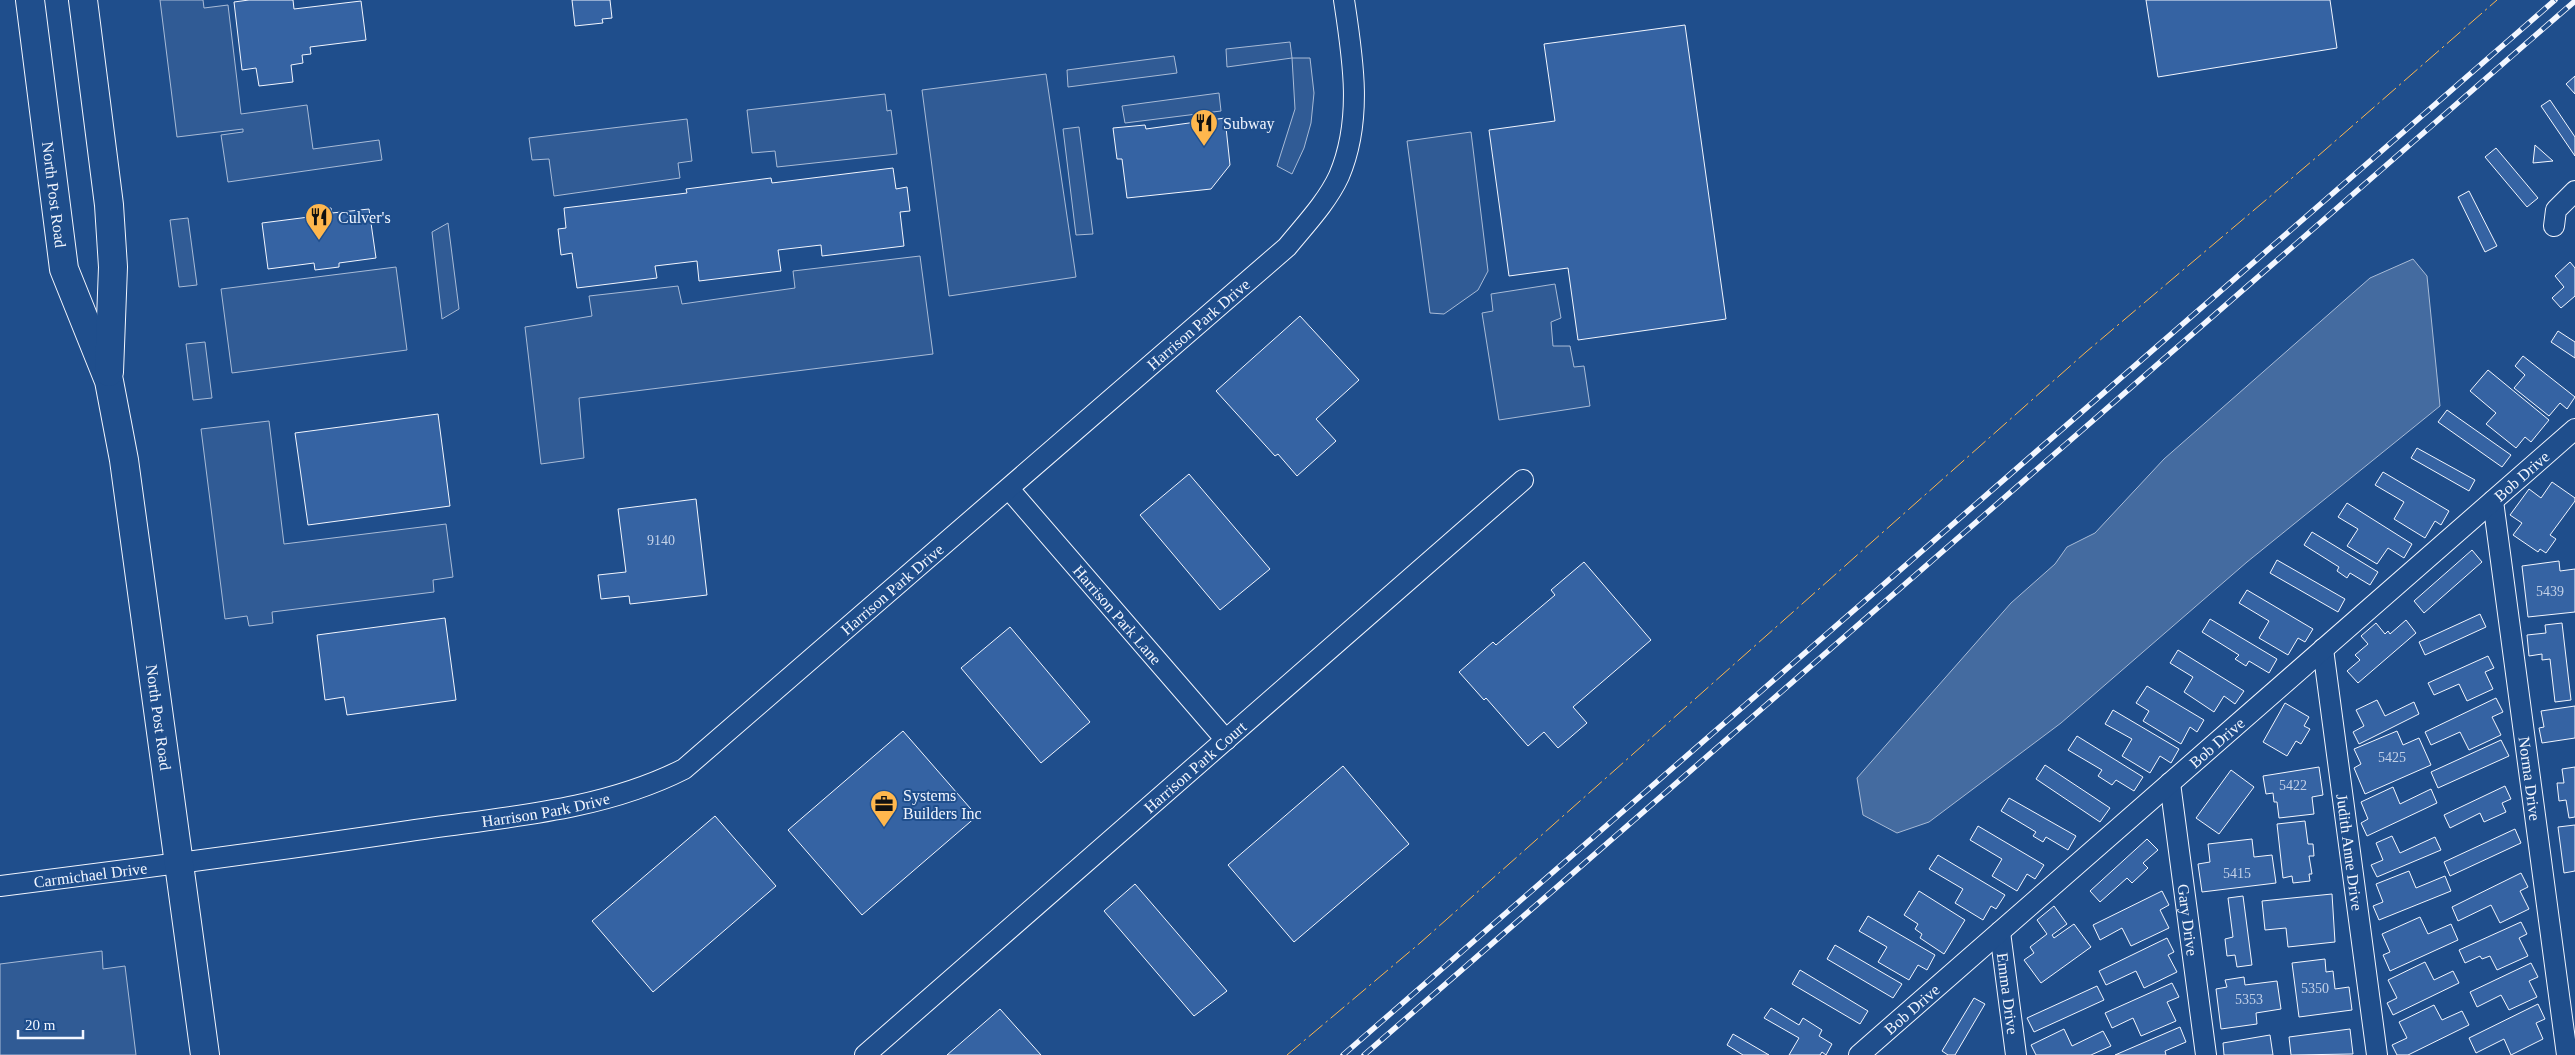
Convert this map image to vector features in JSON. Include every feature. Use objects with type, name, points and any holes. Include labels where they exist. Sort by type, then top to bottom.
[{"type":"main road","name":"North Post Road","points":[[30,0],[64,269],[109,381],[124,460],[181,864],[205,1055]]},
{"type":"main road","name":"North Post Road","points":[[83,0],[109,205],[113,267],[109,381]]},
{"type":"street","name":"Harrison Park Drive","points":[[181,864],[566,808],[630,792],[667,777],[700,757],[1287,247],[1329,194],[1345,157],[1354,120],[1353,59],[1344,0]]},
{"type":"street","points":[[2554,226],[2556,210],[2575,192]]},
{"type":"street","name":"Bob Drive","points":[[1859,1055],[2575,429]]},
{"type":"street","name":"Harrison Park Court","points":[[865,1055],[1523,480]]},
{"type":"street","name":"Harrison Park Lane","points":[[1009,489],[1226,740]]},
{"type":"street","name":"Norma Drive","points":[[2493,501],[2567,1055]]},
{"type":"street","name":"Judith Anne Drive","points":[[2323,649],[2377,1055]]},
{"type":"street","name":"Gary Drive","points":[[2170,782],[2206,1055]]},
{"type":"street","name":"Carmichael Drive","points":[[0,886],[181,864]]},
{"type":"street","name":"Emma Drive","points":[[2000,932],[2016,1055]]},
{"type":"shaded area","points":[[160,0],[203,0],[204,8],[228,5],[241,114],[307,105],[313,149],[379,140],[382,160],[228,182],[221,135],[243,132],[243,129],[177,137]]},
{"type":"shaded area","points":[[1290,42],[1292,58],[1227,67],[1226,49]]},
{"type":"shaded area","points":[[1174,56],[1177,73],[1068,87],[1067,70]]},
{"type":"shaded area","points":[[1292,58],[1310,58],[1314,93],[1311,123],[1304,148],[1292,174],[1277,166],[1295,109]]},
{"type":"shaded area","points":[[1046,74],[1076,277],[949,296],[922,90]]},
{"type":"shaded area","points":[[1219,93],[1221,111],[1125,123],[1122,106]]},
{"type":"shaded area","points":[[885,94],[887,111],[891,110],[897,154],[777,167],[775,151],[752,153],[747,110]]},
{"type":"shaded area","points":[[687,119],[692,161],[678,163],[680,178],[554,196],[549,159],[532,160],[529,138]]},
{"type":"shaded area","points":[[1079,127],[1093,234],[1076,235],[1063,129]]},
{"type":"shaded area","points":[[1471,132],[1488,271],[1478,290],[1444,314],[1430,313],[1407,141]]},
{"type":"shaded area","points":[[188,218],[197,285],[179,287],[170,220]]},
{"type":"shaded area","points":[[448,223],[459,309],[442,319],[432,232]]},
{"type":"shaded area","points":[[920,256],[933,354],[579,398],[584,458],[541,464],[525,327],[592,316],[589,296],[678,286],[682,304],[795,288],[793,271]]},
{"type":"shaded area","points":[[2413,259],[2427,276],[2440,406],[2247,562],[2061,723],[1929,822],[1897,833],[1863,815],[1857,778],[2011,603],[2055,564],[2067,547],[2095,533],[2164,459],[2370,278]]},
{"type":"shaded area","points":[[396,267],[407,350],[232,373],[221,289]]},
{"type":"shaded area","points":[[1555,284],[1561,318],[1551,322],[1553,346],[1570,346],[1574,367],[1584,366],[1590,406],[1499,420],[1482,313],[1493,311],[1491,294]]},
{"type":"shaded area","points":[[205,342],[212,398],[193,400],[186,344]]},
{"type":"shaded area","points":[[269,421],[284,544],[446,524],[453,577],[433,580],[434,592],[272,612],[273,623],[249,626],[247,616],[225,619],[201,429]]},
{"type":"shaded area","points":[[102,951],[103,969],[125,966],[136,1055],[0,1055],[0,964]]},
{"type":"building","points":[[293,0],[294,9],[361,1],[366,40],[310,47],[311,54],[302,55],[303,63],[291,65],[293,82],[259,86],[256,68],[242,70],[234,2]]},
{"type":"building","points":[[572,0],[610,0],[612,18],[602,19],[603,23],[575,26]]},
{"type":"building","points":[[2146,0],[2330,0],[2337,48],[2158,77]]},
{"type":"building","points":[[1685,25],[1726,319],[1578,340],[1568,268],[1509,276],[1489,130],[1555,121],[1544,44]]},
{"type":"building","points":[[2575,76],[2575,94],[2566,84]]},
{"type":"building","points":[[2550,100],[2575,137],[2575,156],[2541,106]]},
{"type":"building","points":[[1225,118],[1230,165],[1211,189],[1127,198],[1122,159],[1117,159],[1113,128],[1145,125],[1146,129]]},
{"type":"building","points":[[2535,145],[2553,161],[2533,163]]},
{"type":"building","points":[[2496,148],[2538,198],[2527,207],[2485,157]]},
{"type":"building","points":[[893,168],[896,189],[907,187],[910,211],[900,212],[904,246],[822,256],[821,245],[778,250],[781,271],[699,281],[697,261],[655,266],[657,278],[577,288],[572,253],[561,255],[558,229],[566,228],[564,208],[687,193],[686,189],[771,178],[772,183]]},
{"type":"building","points":[[2469,191],[2497,246],[2485,252],[2458,197]]},
{"type":"building","name":"Culver's","points":[[331,208],[332,213],[369,209],[376,258],[339,263],[339,267],[315,270],[314,263],[268,269],[262,223],[309,217],[309,211]]},
{"type":"building","points":[[2570,262],[2575,268],[2575,296],[2561,308],[2552,298],[2564,287],[2555,276]]},
{"type":"building","points":[[1300,316],[1359,380],[1316,419],[1336,441],[1297,476],[1278,454],[1275,456],[1216,391]]},
{"type":"building","points":[[2558,331],[2575,342],[2575,358],[2551,342]]},
{"type":"building","points":[[2523,356],[2575,397],[2567,409],[2560,403],[2549,416],[2514,388],[2525,375],[2515,366]]},
{"type":"building","points":[[2488,370],[2549,420],[2531,442],[2525,437],[2516,448],[2486,424],[2496,413],[2470,391]]},
{"type":"building","points":[[2447,410],[2511,455],[2502,467],[2438,422]]},
{"type":"building","points":[[438,414],[450,506],[308,525],[295,433]]},
{"type":"building","points":[[2417,448],[2475,480],[2469,491],[2411,458]]},
{"type":"building","points":[[2383,472],[2449,511],[2441,525],[2435,521],[2425,538],[2394,519],[2404,502],[2375,485]]},
{"type":"building","points":[[1189,474],[1270,569],[1220,610],[1140,515]]},
{"type":"building","points":[[2552,482],[2575,498],[2575,501],[2550,535],[2556,539],[2546,553],[2540,549],[2538,552],[2513,535],[2522,523],[2510,515],[2529,489],[2541,498]]},
{"type":"building","points":[[696,499],[707,595],[630,604],[629,596],[601,599],[598,575],[626,572],[618,509]]},
{"type":"building","points":[[2347,503],[2412,544],[2404,558],[2388,548],[2377,564],[2347,546],[2358,529],[2338,517]]},
{"type":"building","points":[[2312,532],[2378,572],[2370,585],[2350,573],[2347,578],[2337,571],[2339,567],[2304,545]]},
{"type":"building","points":[[2472,550],[2482,562],[2424,613],[2414,601]]},
{"type":"building","points":[[2277,560],[2345,599],[2338,612],[2270,573]]},
{"type":"building","points":[[2559,561],[2560,571],[2575,569],[2575,612],[2528,617],[2522,566]]},
{"type":"building","points":[[1584,562],[1651,640],[1573,707],[1587,723],[1558,748],[1544,732],[1528,746],[1486,698],[1484,700],[1459,672],[1493,642],[1496,645],[1555,595],[1551,590]]},
{"type":"building","points":[[2247,590],[2313,629],[2305,642],[2298,638],[2288,655],[2259,638],[2269,621],[2239,603]]},
{"type":"building","points":[[2480,614],[2486,627],[2425,655],[2419,642]]},
{"type":"building","points":[[445,618],[456,700],[347,715],[344,697],[325,700],[317,635]]},
{"type":"building","points":[[2210,619],[2277,659],[2269,673],[2249,661],[2246,666],[2235,659],[2239,655],[2202,632]]},
{"type":"building","points":[[2406,620],[2416,633],[2358,683],[2347,671],[2360,660],[2355,655],[2368,644],[2361,636],[2376,623],[2385,634],[2388,631],[2390,634]]},
{"type":"building","points":[[2562,623],[2571,700],[2555,702],[2550,659],[2542,660],[2542,654],[2529,656],[2527,635],[2546,633],[2545,625]]},
{"type":"building","points":[[1010,627],[1090,722],[1041,763],[961,668]]},
{"type":"building","points":[[2178,650],[2244,691],[2235,704],[2224,696],[2214,712],[2184,692],[2193,677],[2170,663]]},
{"type":"building","points":[[2488,656],[2494,668],[2485,672],[2493,689],[2467,701],[2459,684],[2434,695],[2428,683]]},
{"type":"building","points":[[2147,686],[2204,720],[2197,732],[2190,727],[2181,744],[2143,721],[2149,711],[2136,703]]},
{"type":"building","points":[[2496,698],[2503,712],[2492,717],[2501,735],[2469,750],[2460,732],[2431,745],[2425,732]]},
{"type":"building","points":[[2377,700],[2385,716],[2414,702],[2419,714],[2359,744],[2353,732],[2364,726],[2356,710]]},
{"type":"building","points":[[2285,703],[2309,717],[2304,726],[2310,729],[2301,744],[2296,741],[2287,756],[2263,742]]},
{"type":"building","points":[[2575,706],[2575,738],[2542,743],[2539,728],[2544,727],[2541,711]]},
{"type":"building","points":[[2113,710],[2179,749],[2171,763],[2160,756],[2150,773],[2122,756],[2132,739],[2105,724]]},
{"type":"building","points":[[903,731],[977,816],[862,915],[788,830]]},
{"type":"building","points":[[2397,731],[2403,745],[2419,738],[2431,765],[2365,794],[2354,768],[2361,764],[2354,749]]},
{"type":"building","points":[[2077,736],[2143,777],[2134,791],[2116,780],[2112,785],[2098,776],[2102,770],[2068,750]]},
{"type":"building","points":[[2501,740],[2509,756],[2438,788],[2431,772]]},
{"type":"building","points":[[2045,765],[2110,808],[2100,822],[2036,779]]},
{"type":"building","points":[[1343,766],[1409,844],[1294,942],[1228,865]]},
{"type":"building","points":[[2319,767],[2323,795],[2312,797],[2314,814],[2279,818],[2277,802],[2274,802],[2273,793],[2266,794],[2263,776]]},
{"type":"building","points":[[2575,767],[2575,817],[2569,818],[2566,800],[2559,801],[2557,783],[2564,783],[2562,769]]},
{"type":"building","points":[[2231,770],[2254,787],[2219,834],[2196,818]]},
{"type":"building","points":[[2505,786],[2511,799],[2502,803],[2506,812],[2484,822],[2480,813],[2450,828],[2444,815]]},
{"type":"building","points":[[2393,787],[2400,804],[2431,789],[2437,803],[2367,836],[2361,823],[2368,819],[2361,802]]},
{"type":"building","points":[[2009,798],[2076,836],[2068,850],[2046,837],[2043,842],[2033,836],[2036,832],[2001,811]]},
{"type":"building","points":[[715,816],[776,886],[653,992],[592,921]]},
{"type":"building","points":[[2305,821],[2308,844],[2313,844],[2314,856],[2309,856],[2312,874],[2309,874],[2310,881],[2293,883],[2292,876],[2283,878],[2277,824]]},
{"type":"building","points":[[2575,825],[2575,871],[2564,873],[2558,827]]},
{"type":"building","points":[[1978,826],[2044,865],[2035,879],[2027,874],[2017,891],[1992,876],[2002,859],[1970,840]]},
{"type":"building","points":[[2515,829],[2521,843],[2450,876],[2444,862]]},
{"type":"building","points":[[2392,836],[2400,853],[2435,837],[2441,850],[2377,877],[2371,865],[2383,860],[2376,843]]},
{"type":"building","points":[[2147,839],[2158,850],[2143,863],[2148,868],[2132,883],[2127,878],[2100,902],[2090,891]]},
{"type":"building","points":[[2252,839],[2254,857],[2272,855],[2276,883],[2202,892],[2198,864],[2210,862],[2208,844]]},
{"type":"building","points":[[1938,855],[2005,895],[1996,909],[1991,906],[1983,920],[1955,903],[1963,889],[1929,869]]},
{"type":"building","points":[[2409,871],[2416,888],[2445,876],[2451,891],[2379,920],[2373,906],[2383,902],[2376,884]]},
{"type":"building","points":[[2521,873],[2528,887],[2520,891],[2529,909],[2500,923],[2491,905],[2458,921],[2452,907]]},
{"type":"building","points":[[1135,884],[1227,991],[1194,1016],[1104,911]]},
{"type":"building","points":[[1919,891],[1965,920],[1944,954],[1920,938],[1922,934],[1915,929],[1918,924],[1904,915]]},
{"type":"building","points":[[2162,891],[2169,905],[2160,910],[2169,928],[2131,946],[2122,928],[2100,940],[2093,925]]},
{"type":"building","points":[[2332,894],[2335,942],[2288,947],[2286,928],[2265,930],[2262,901]]},
{"type":"building","points":[[2243,896],[2252,965],[2237,967],[2235,955],[2227,956],[2225,939],[2233,937],[2228,898]]},
{"type":"building","points":[[2054,906],[2067,924],[2052,935],[2054,938],[2074,924],[2091,947],[2041,983],[2024,960],[2034,953],[2030,947],[2047,934],[2037,920]]},
{"type":"building","points":[[1868,916],[1935,955],[1927,970],[1918,965],[1909,980],[1878,962],[1887,947],[1859,931]]},
{"type":"building","points":[[2420,917],[2428,934],[2451,924],[2458,940],[2390,971],[2383,955],[2390,952],[2382,934]]},
{"type":"building","points":[[2521,922],[2527,934],[2519,938],[2528,956],[2497,970],[2490,956],[2482,959],[2480,956],[2465,963],[2459,950]]},
{"type":"building","points":[[2167,938],[2174,952],[2168,955],[2177,972],[2144,988],[2136,971],[2106,985],[2099,971]]},
{"type":"building","points":[[1835,945],[1902,984],[1893,998],[1827,959]]},
{"type":"building","points":[[2325,959],[2326,972],[2333,971],[2335,989],[2349,987],[2352,1010],[2299,1017],[2292,963]]},
{"type":"building","points":[[2425,962],[2434,980],[2453,971],[2459,983],[2393,1015],[2387,1003],[2397,998],[2388,980]]},
{"type":"building","points":[[2531,963],[2538,977],[2529,981],[2537,997],[2509,1010],[2501,995],[2477,1007],[2470,992]]},
{"type":"building","points":[[1800,970],[1868,1011],[1860,1024],[1792,984]]},
{"type":"building","points":[[2244,977],[2245,985],[2277,981],[2281,1009],[2256,1013],[2257,1024],[2221,1029],[2216,989],[2227,987],[2225,980]]},
{"type":"building","points":[[2172,983],[2179,997],[2167,1002],[2176,1021],[2141,1036],[2133,1018],[2112,1028],[2105,1013]]},
{"type":"building","points":[[2097,986],[2104,1000],[2034,1032],[2027,1018]]},
{"type":"building","points":[[1974,998],[1985,1004],[1955,1055],[1948,1055],[1942,1051]]},
{"type":"building","points":[[2538,1004],[2545,1019],[2536,1023],[2543,1039],[2511,1055],[2504,1039],[2476,1053],[2469,1038]]},
{"type":"building","points":[[2434,1005],[2442,1020],[2462,1011],[2469,1025],[2408,1055],[2397,1055],[2392,1045],[2407,1038],[2399,1022]]},
{"type":"building","points":[[1771,1008],[1799,1025],[1803,1018],[1822,1030],[1819,1036],[1832,1044],[1826,1055],[1822,1052],[1820,1055],[1789,1055],[1799,1038],[1764,1018]]},
{"type":"building","points":[[1000,1009],[1041,1055],[947,1055]]},
{"type":"building","points":[[2180,1027],[2186,1042],[2165,1051],[2166,1055],[2115,1055]]},
{"type":"building","points":[[2064,1029],[2072,1046],[2103,1031],[2111,1046],[2091,1055],[2036,1055],[2031,1045]]},
{"type":"building","points":[[2350,1029],[2353,1054],[2291,1055],[2289,1037]]},
{"type":"building","points":[[1733,1034],[1769,1055],[1743,1055],[1727,1045]]},
{"type":"building","points":[[2270,1035],[2273,1055],[2224,1055],[2223,1043]]},
{"type":"railway","points":[[1343,1055],[2555,0]]},
{"type":"railway","points":[[1364,1055],[2575,1]]},
{"type":"power","points":[[1287,1055],[1420,943],[2086,352],[2318,156],[2497,0]]},
{"type":"place","name":"Subway","points":[[1204,147]]},
{"type":"place","name":"Culver's","points":[[319,241]]},
{"type":"place","name":"Systems Builders Inc","points":[[884,828]]}]
